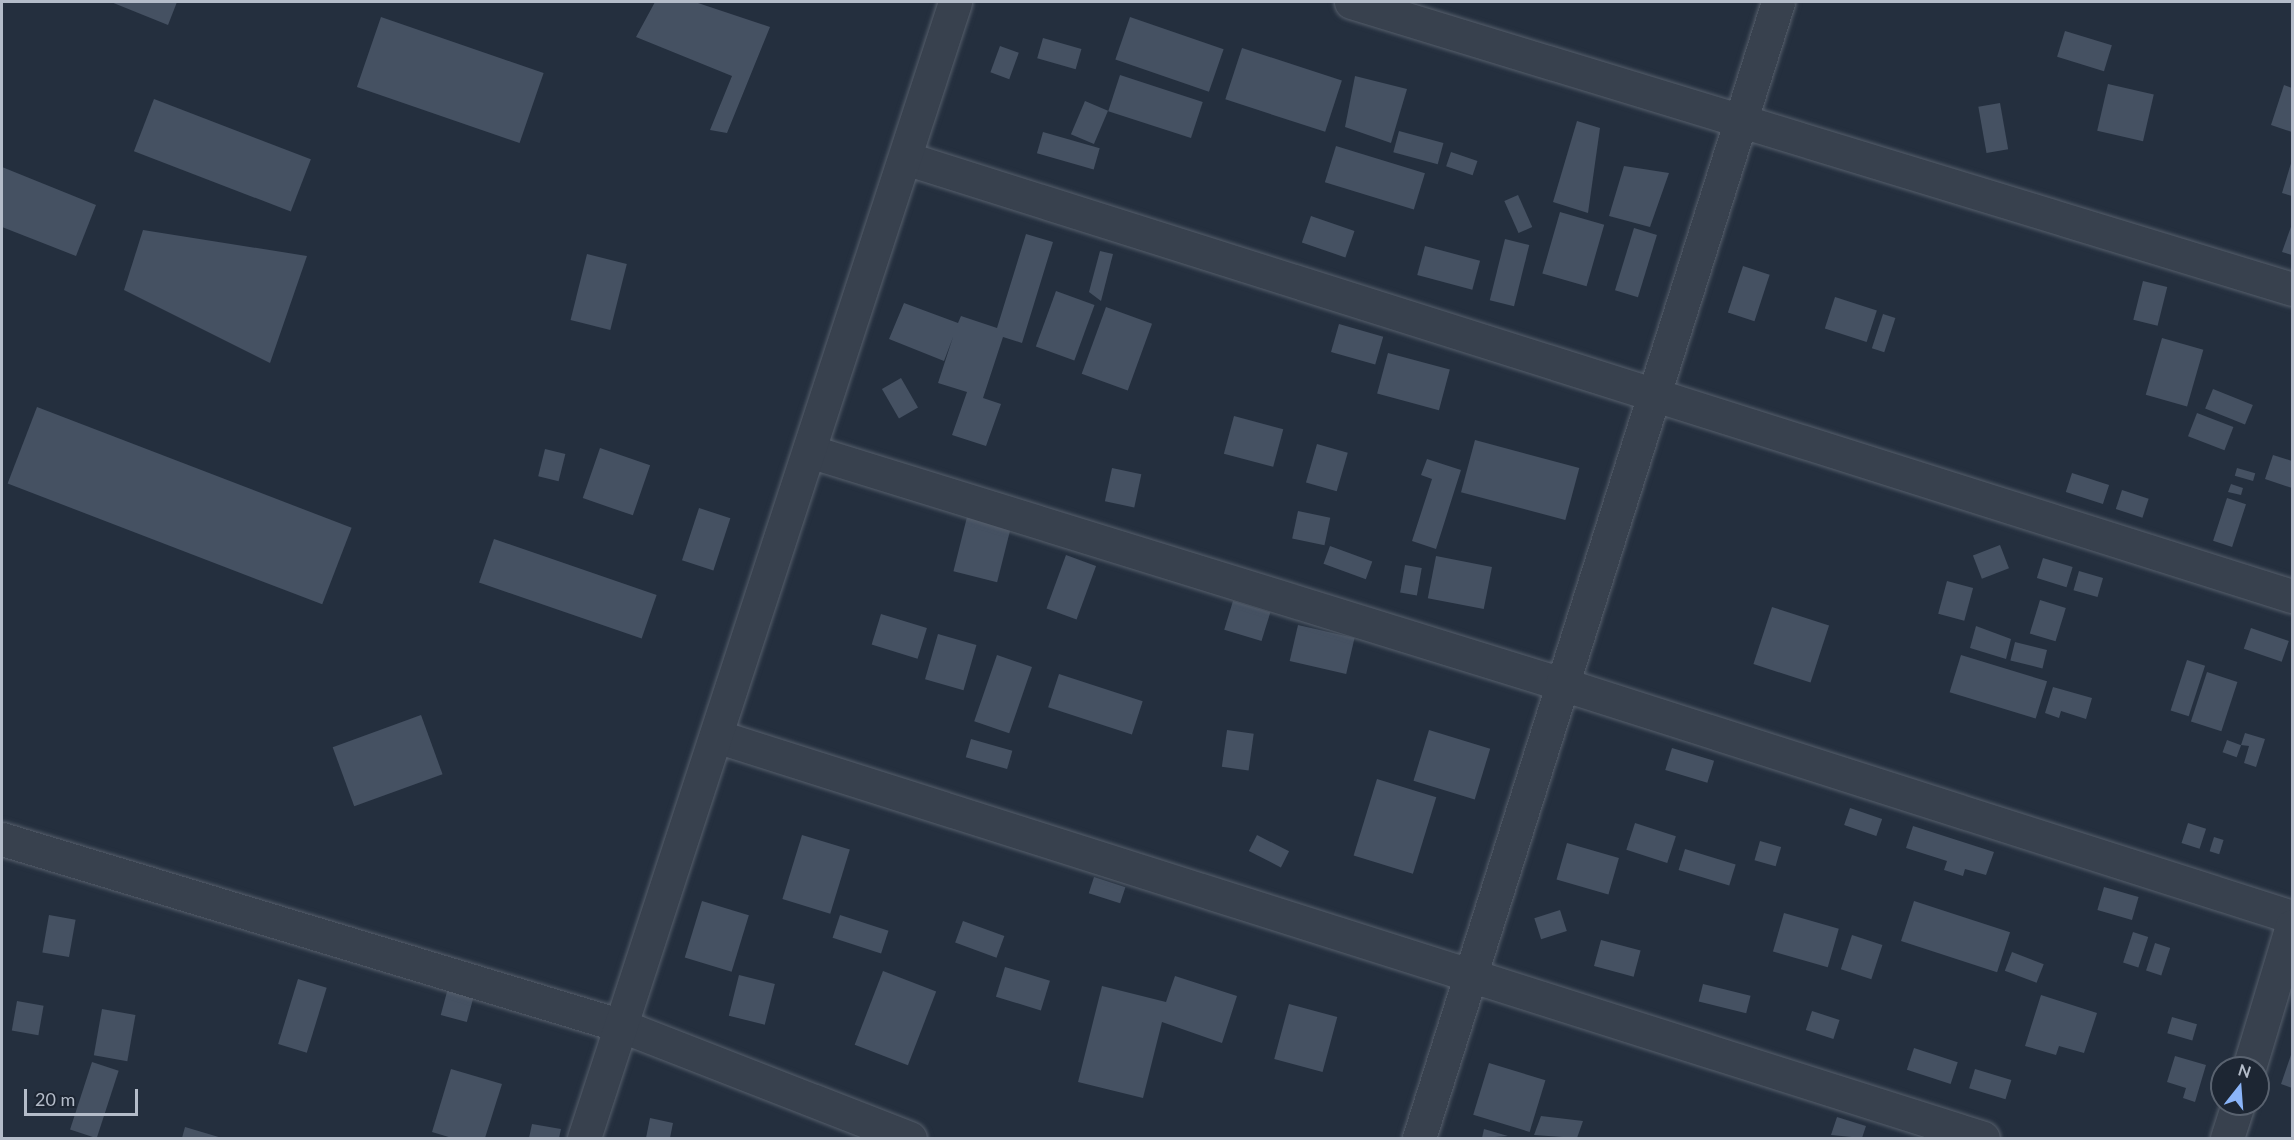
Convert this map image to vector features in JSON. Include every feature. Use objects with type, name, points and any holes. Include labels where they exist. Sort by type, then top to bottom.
[{"type":"street","points":[[584,1138],[955,2]]},
{"type":"street","points":[[1351,2],[2292,289]]},
{"type":"street","points":[[1419,1138],[1778,2]]},
{"type":"street","points":[[905,158],[2292,596]]},
{"type":"street","points":[[810,451],[1562,684],[2292,917]]},
{"type":"street","points":[[716,736],[1983,1138]]},
{"type":"street","points":[[2,839],[622,1026],[910,1138]]},
{"type":"street","points":[[2253,1056],[2292,926]]},
{"type":"street","points":[[2227,1138],[2234,1116]]},
{"type":"building","points":[[111,2],[177,2],[168,25]]},
{"type":"building","points":[[655,2],[695,2],[770,27],[727,133],[710,130],[732,76],[636,37]]},
{"type":"building","points":[[381,17],[544,73],[520,143],[357,87]]},
{"type":"building","points":[[1130,17],[1224,49],[1209,92],[1115,60]]},
{"type":"building","points":[[2065,31],[2112,45],[2104,71],[2057,57]]},
{"type":"building","points":[[1043,38],[1081,49],[1076,69],[1037,58]]},
{"type":"building","points":[[1000,46],[1019,53],[1009,79],[990,72]]},
{"type":"building","points":[[1242,48],[1342,80],[1325,132],[1225,99]]},
{"type":"building","points":[[1120,75],[1203,102],[1191,138],[1108,111]]},
{"type":"building","points":[[1355,76],[1407,89],[1391,143],[1345,127]]},
{"type":"building","points":[[2108,84],[2154,95],[2143,141],[2097,131]]},
{"type":"building","points":[[2284,85],[2292,88],[2292,132],[2271,125]]},
{"type":"building","points":[[154,99],[311,159],[291,211],[134,151]]},
{"type":"building","points":[[1085,101],[1108,111],[1094,144],[1071,134]]},
{"type":"building","points":[[2000,103],[2008,149],[1986,153],[1978,107]]},
{"type":"building","points":[[1577,121],[1600,128],[1588,213],[1553,202]]},
{"type":"building","points":[[1399,131],[1443,143],[1438,164],[1393,152]]},
{"type":"building","points":[[1043,132],[1100,148],[1094,169],[1037,153]]},
{"type":"building","points":[[1336,146],[1425,173],[1414,210],[1325,182]]},
{"type":"building","points":[[1451,152],[1477,161],[1473,175],[1446,166]]},
{"type":"building","points":[[2292,160],[2292,196],[2282,193]]},
{"type":"building","points":[[1624,166],[1669,173],[1650,227],[1609,216]]},
{"type":"building","points":[[2,167],[96,205],[76,256],[2,227]]},
{"type":"building","points":[[1518,195],[1532,227],[1519,233],[1504,201]]},
{"type":"building","points":[[1560,212],[1604,225],[1587,286],[1542,274]]},
{"type":"building","points":[[1311,216],[1354,231],[1345,257],[1302,242]]},
{"type":"building","points":[[2292,224],[2292,255],[2282,252]]},
{"type":"building","points":[[1634,228],[1657,235],[1638,297],[1615,290]]},
{"type":"building","points":[[143,230],[307,256],[270,363],[124,290]]},
{"type":"building","points":[[1026,234],[1053,242],[1022,343],[1003,337],[983,398],[1001,404],[986,446],[952,435],[967,392],[938,383],[953,337],[944,361],[889,339],[904,303],[958,323],[961,316],[997,328]]},
{"type":"building","points":[[1505,239],[1529,245],[1514,306],[1490,300]]},
{"type":"building","points":[[1425,246],[1480,261],[1472,290],[1417,275]]},
{"type":"building","points":[[1100,251],[1113,254],[1101,301],[1089,292]]},
{"type":"building","points":[[587,254],[627,264],[610,330],[571,320]]},
{"type":"building","points":[[1743,266],[1770,275],[1754,321],[1728,313]]},
{"type":"building","points":[[2143,281],[2167,287],[2158,326],[2133,320]]},
{"type":"building","points":[[1056,291],[1095,305],[1074,360],[1036,346]]},
{"type":"building","points":[[1835,297],[1877,311],[1867,342],[1825,328]]},
{"type":"building","points":[[1106,307],[1152,324],[1128,390],[1082,374]]},
{"type":"building","points":[[1883,314],[1895,318],[1884,352],[1872,348]]},
{"type":"building","points":[[1339,324],[1383,337],[1375,365],[1331,352]]},
{"type":"building","points":[[2162,338],[2203,350],[2187,407],[2146,395]]},
{"type":"building","points":[[1388,353],[1450,370],[1439,410],[1377,394]]},
{"type":"building","points":[[901,378],[918,407],[899,418],[882,389]]},
{"type":"building","points":[[2213,389],[2253,405],[2245,425],[2205,408]]},
{"type":"building","points":[[37,407],[352,528],[322,604],[8,484]]},
{"type":"building","points":[[2197,413],[2233,427],[2224,450],[2188,436]]},
{"type":"building","points":[[1234,416],[1283,429],[1273,467],[1224,454]]},
{"type":"building","points":[[1475,440],[1579,468],[1565,520],[1461,492]]},
{"type":"building","points":[[1317,444],[1348,453],[1337,491],[1306,482]]},
{"type":"building","points":[[600,448],[650,465],[633,515],[583,498]]},
{"type":"building","points":[[545,449],[565,454],[559,481],[538,476]]},
{"type":"building","points":[[2273,455],[2292,461],[2292,488],[2265,479]]},
{"type":"building","points":[[1427,459],[1461,470],[1436,549],[1412,541],[1432,479],[1421,475]]},
{"type":"building","points":[[1112,468],[1141,474],[1134,507],[1105,501]]},
{"type":"building","points":[[2237,468],[2255,473],[2253,481],[2235,476]]},
{"type":"building","points":[[2072,473],[2109,485],[2103,504],[2066,492]]},
{"type":"building","points":[[2231,484],[2243,488],[2241,495],[2228,492]]},
{"type":"building","points":[[2122,490],[2149,499],[2142,518],[2116,509]]},
{"type":"building","points":[[2227,498],[2246,504],[2232,547],[2213,541]]},
{"type":"building","points":[[699,508],[730,518],[713,571],[682,560]]},
{"type":"building","points":[[1298,511],[1330,518],[1324,545],[1292,538]]},
{"type":"building","points":[[967,517],[1011,528],[997,582],[953,571]]},
{"type":"building","points":[[494,539],[657,595],[642,638],[479,582]]},
{"type":"building","points":[[2000,545],[2009,568],[1982,579],[1973,555]]},
{"type":"building","points":[[1330,546],[1372,561],[1366,579],[1324,564]]},
{"type":"building","points":[[1066,555],[1096,566],[1077,620],[1047,609]]},
{"type":"building","points":[[1436,556],[1492,567],[1484,609],[1428,598]]},
{"type":"building","points":[[2043,558],[2073,567],[2067,587],[2037,578]]},
{"type":"building","points":[[1405,565],[1422,568],[1417,596],[1400,593]]},
{"type":"building","points":[[2079,571],[2103,578],[2098,597],[2073,590]]},
{"type":"building","points":[[1947,581],[1973,588],[1964,621],[1938,614]]},
{"type":"building","points":[[2040,600],[2066,608],[2056,641],[2030,633]]},
{"type":"building","points":[[1233,601],[1270,612],[1262,641],[1224,630]]},
{"type":"building","points":[[1772,607],[1829,626],[1811,683],[1753,664]]},
{"type":"building","points":[[881,614],[927,628],[918,659],[872,645]]},
{"type":"building","points":[[1298,625],[1355,638],[1346,674],[1290,661]]},
{"type":"building","points":[[1976,626],[2011,639],[2006,659],[1970,648]]},
{"type":"building","points":[[2251,628],[2289,641],[2282,662],[2244,649]]},
{"type":"building","points":[[938,634],[976,645],[963,690],[925,679]]},
{"type":"building","points":[[2015,642],[2047,650],[2042,668],[2010,660]]},
{"type":"building","points":[[997,655],[1032,667],[1009,733],[974,721]]},
{"type":"building","points":[[1961,655],[2047,681],[2036,719],[1950,692]]},
{"type":"building","points":[[2187,660],[2205,666],[2189,716],[2171,710]]},
{"type":"building","points":[[2207,672],[2237,682],[2221,731],[2191,721]]},
{"type":"building","points":[[1059,674],[1143,701],[1132,734],[1048,707]]},
{"type":"building","points":[[2053,687],[2092,698],[2086,719],[2061,711],[2059,718],[2045,713]]},
{"type":"building","points":[[421,715],[443,774],[354,806],[333,747]]},
{"type":"building","points":[[1227,730],[1254,734],[1249,770],[1222,767]]},
{"type":"building","points":[[1429,730],[1490,749],[1475,799],[1414,781]]},
{"type":"building","points":[[2245,733],[2265,739],[2256,767],[2244,763],[2249,746],[2241,745]]},
{"type":"building","points":[[971,739],[1012,751],[1007,769],[966,757]]},
{"type":"building","points":[[2227,740],[2241,745],[2237,757],[2223,752]]},
{"type":"building","points":[[1672,748],[1714,761],[1707,783],[1665,770]]},
{"type":"building","points":[[1377,779],[1436,797],[1413,874],[1354,856]]},
{"type":"building","points":[[1850,808],[1882,819],[1876,836],[1844,825]]},
{"type":"building","points":[[1635,823],[1676,836],[1667,863],[1626,850]]},
{"type":"building","points":[[2188,823],[2206,829],[2200,849],[2182,843]]},
{"type":"building","points":[[1913,826],[1994,852],[1986,875],[1965,869],[1963,876],[1944,870],[1947,861],[1906,848]]},
{"type":"building","points":[[802,835],[850,850],[830,914],[782,899]]},
{"type":"building","points":[[1257,835],[1289,851],[1281,867],[1249,851]]},
{"type":"building","points":[[2214,837],[2224,840],[2219,854],[2210,851]]},
{"type":"building","points":[[1760,841],[1781,847],[1776,866],[1754,860]]},
{"type":"building","points":[[1567,843],[1619,858],[1608,894],[1557,880]]},
{"type":"building","points":[[1685,849],[1736,864],[1729,886],[1679,870]]},
{"type":"building","points":[[1094,877],[1125,887],[1120,903],[1089,893]]},
{"type":"building","points":[[2104,887],[2139,897],[2132,920],[2097,910]]},
{"type":"building","points":[[702,901],[749,915],[732,972],[685,957]]},
{"type":"building","points":[[1914,901],[2010,932],[1997,972],[1901,941]]},
{"type":"building","points":[[1560,910],[1567,931],[1541,939],[1534,918]]},
{"type":"building","points":[[1784,913],[1839,929],[1828,967],[1773,951]]},
{"type":"building","points":[[49,915],[76,920],[69,957],[42,952]]},
{"type":"building","points":[[840,915],[889,931],[881,954],[833,938]]},
{"type":"building","points":[[963,921],[1004,936],[996,958],[955,943]]},
{"type":"building","points":[[2133,932],[2148,937],[2138,967],[2123,962]]},
{"type":"building","points":[[1852,935],[1882,945],[1871,979],[1841,969]]},
{"type":"building","points":[[1601,940],[1641,951],[1634,977],[1594,966]]},
{"type":"building","points":[[2155,943],[2170,948],[2161,976],[2146,971]]},
{"type":"building","points":[[2012,952],[2044,964],[2037,983],[2005,971]]},
{"type":"building","points":[[1005,967],[1050,981],[1041,1010],[996,997]]},
{"type":"building","points":[[883,971],[936,991],[908,1065],[855,1045]]},
{"type":"building","points":[[739,975],[775,984],[765,1025],[729,1016]]},
{"type":"building","points":[[1175,976],[1237,996],[1222,1043],[1162,1022],[1143,1098],[1078,1082],[1102,986],[1166,1002]]},
{"type":"building","points":[[298,979],[327,988],[307,1053],[278,1044]]},
{"type":"building","points":[[1703,984],[1751,996],[1746,1013],[1699,1001]]},
{"type":"building","points":[[448,988],[474,995],[467,1022],[441,1015]]},
{"type":"building","points":[[2041,995],[2097,1013],[2084,1053],[2059,1046],[2056,1055],[2025,1046]]},
{"type":"building","points":[[17,1001],[44,1006],[38,1035],[12,1031]]},
{"type":"building","points":[[1289,1004],[1337,1017],[1323,1072],[1274,1059]]},
{"type":"building","points":[[102,1009],[135,1015],[127,1061],[94,1055]]},
{"type":"building","points":[[1812,1011],[1840,1020],[1833,1039],[1806,1030]]},
{"type":"building","points":[[2172,1017],[2197,1024],[2192,1041],[2167,1033]]},
{"type":"building","points":[[1914,1048],[1958,1062],[1951,1084],[1907,1070]]},
{"type":"building","points":[[2292,1052],[2292,1088],[2281,1084]]},
{"type":"building","points":[[2175,1056],[2206,1065],[2195,1102],[2183,1098],[2186,1088],[2167,1082]]},
{"type":"building","points":[[92,1062],[119,1071],[97,1138],[70,1130]]},
{"type":"building","points":[[1489,1063],[1545,1080],[1530,1132],[1473,1115]]},
{"type":"building","points":[[451,1069],[502,1084],[485,1138],[452,1138],[432,1132]]},
{"type":"building","points":[[1975,1069],[2011,1080],[2005,1099],[1969,1088]]},
{"type":"building","points":[[1541,1116],[1583,1121],[1577,1138],[1534,1135]]},
{"type":"building","points":[[1837,1117],[1866,1126],[1862,1138],[1831,1135]]},
{"type":"building","points":[[650,1118],[673,1123],[670,1138],[646,1138]]},
{"type":"building","points":[[532,1124],[561,1129],[559,1138],[529,1138]]},
{"type":"building","points":[[185,1127],[222,1138],[182,1138]]},
{"type":"building","points":[[1484,1129],[1508,1136],[1482,1138]]}]
